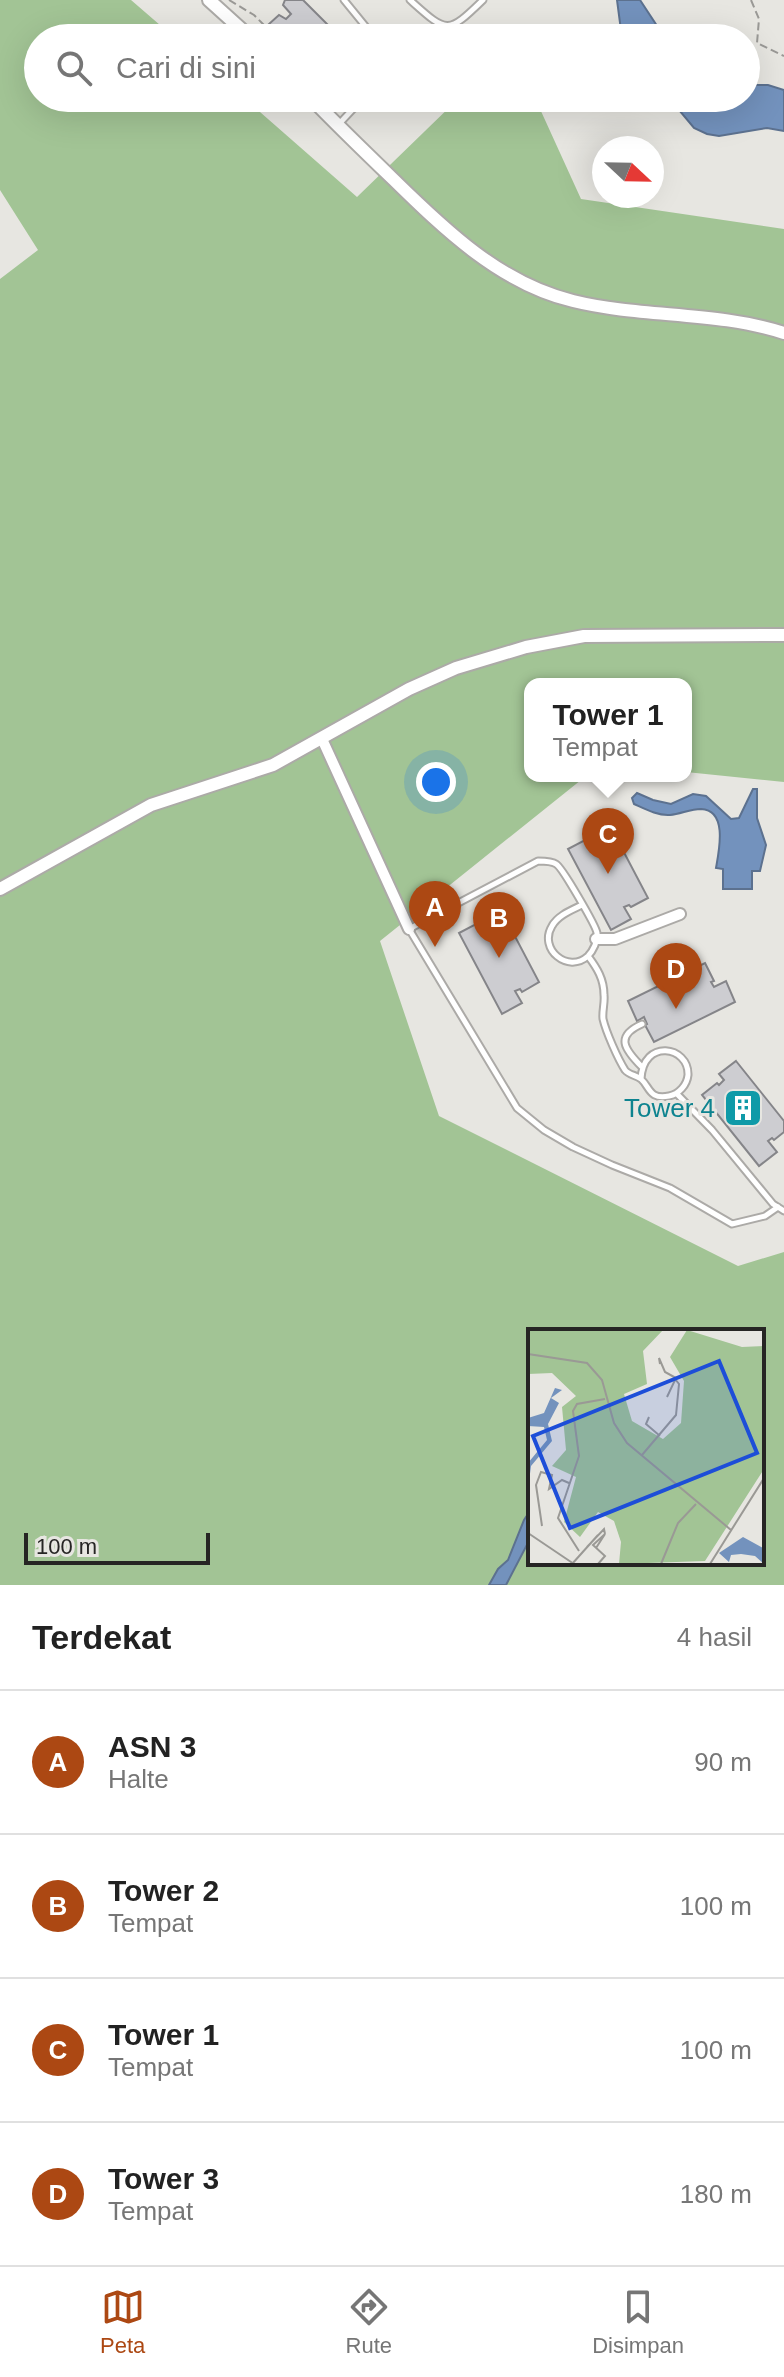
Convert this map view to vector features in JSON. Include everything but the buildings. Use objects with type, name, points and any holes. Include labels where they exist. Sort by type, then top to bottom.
[{"type":"street","points":[[209,0],[236,24]]},
{"type":"street","points":[[325,112],[420,205],[476,253],[526,285],[575,302],[753,325],[784,333]]},
{"type":"street","points":[[0,889],[151,805],[273,765],[420,684],[456,668],[526,647],[584,636],[784,635]]},
{"type":"street","points":[[322,739],[409,929]]},
{"type":"street","points":[[596,939],[615,939],[680,914]]},
{"type":"lane","points":[[344,0],[364,24]]},
{"type":"lane","points":[[410,0],[433,21],[441,24]]},
{"type":"lane","points":[[455,24],[483,0]]},
{"type":"lane","points":[[337,125],[350,112]]},
{"type":"lane","points":[[582,905],[562,915],[548,934],[548,944],[555,956],[576,962],[588,956],[595,945],[597,933],[565,873],[557,864],[538,861],[409,929],[517,1108],[544,1130],[612,1165],[670,1188],[732,1224],[781,1209]]},
{"type":"lane","points":[[588,956],[599,971],[603,984],[604,1022],[627,1072],[641,1079],[656,1096],[667,1097],[677,1094],[685,1086],[688,1075],[686,1064],[679,1055],[668,1050],[657,1051],[648,1057],[642,1067],[641,1079]]},
{"type":"lane","points":[[642,1024],[629,1029],[625,1046],[642,1067]]},
{"type":"lane","points":[[677,1094],[712,1130],[773,1204],[781,1209]]},
{"type":"path","points":[[229,0],[263,24]]},
{"type":"path","points":[[751,0],[759,24]]},
{"type":"path","points":[[760,44],[784,56]]},
{"type":"green space","points":[[0,0],[131,0],[159,24],[24,24],[24,112],[260,112],[357,197],[445,112],[541,112],[581,199],[592,201],[592,208],[642,208],[784,229],[784,782],[692,773],[692,678],[524,678],[524,782],[579,782],[380,941],[439,1116],[738,1266],[784,1252],[784,1585],[0,1585],[0,279],[38,250],[0,190]]},
{"type":"water","points":[[617,0],[640,0],[656,24],[620,24]]},
{"type":"water","points":[[760,85],[784,90],[784,131],[767,128],[719,136],[694,128],[681,112],[760,112]]},
{"type":"water","points":[[753,789],[757,789],[757,818],[766,845],[760,871],[752,871],[752,889],[723,889],[723,869],[716,868],[720,832],[710,811],[697,809],[661,814],[634,804],[632,798],[637,793],[671,804],[693,794],[706,796],[731,819],[739,818]]},
{"type":"water","points":[[528,1514],[528,1543],[506,1585],[489,1585],[498,1569],[508,1560]]},
{"type":"place","name":"Tower 1","points":[[608,874]]},
{"type":"place","name":"ASN 3","points":[[435,947]]},
{"type":"place","name":"Tower 2","points":[[499,958]]},
{"type":"place","name":"Tower 3","points":[[676,1009]]},
{"type":"place","name":"Tower 4","points":[[743,1108]]}]
